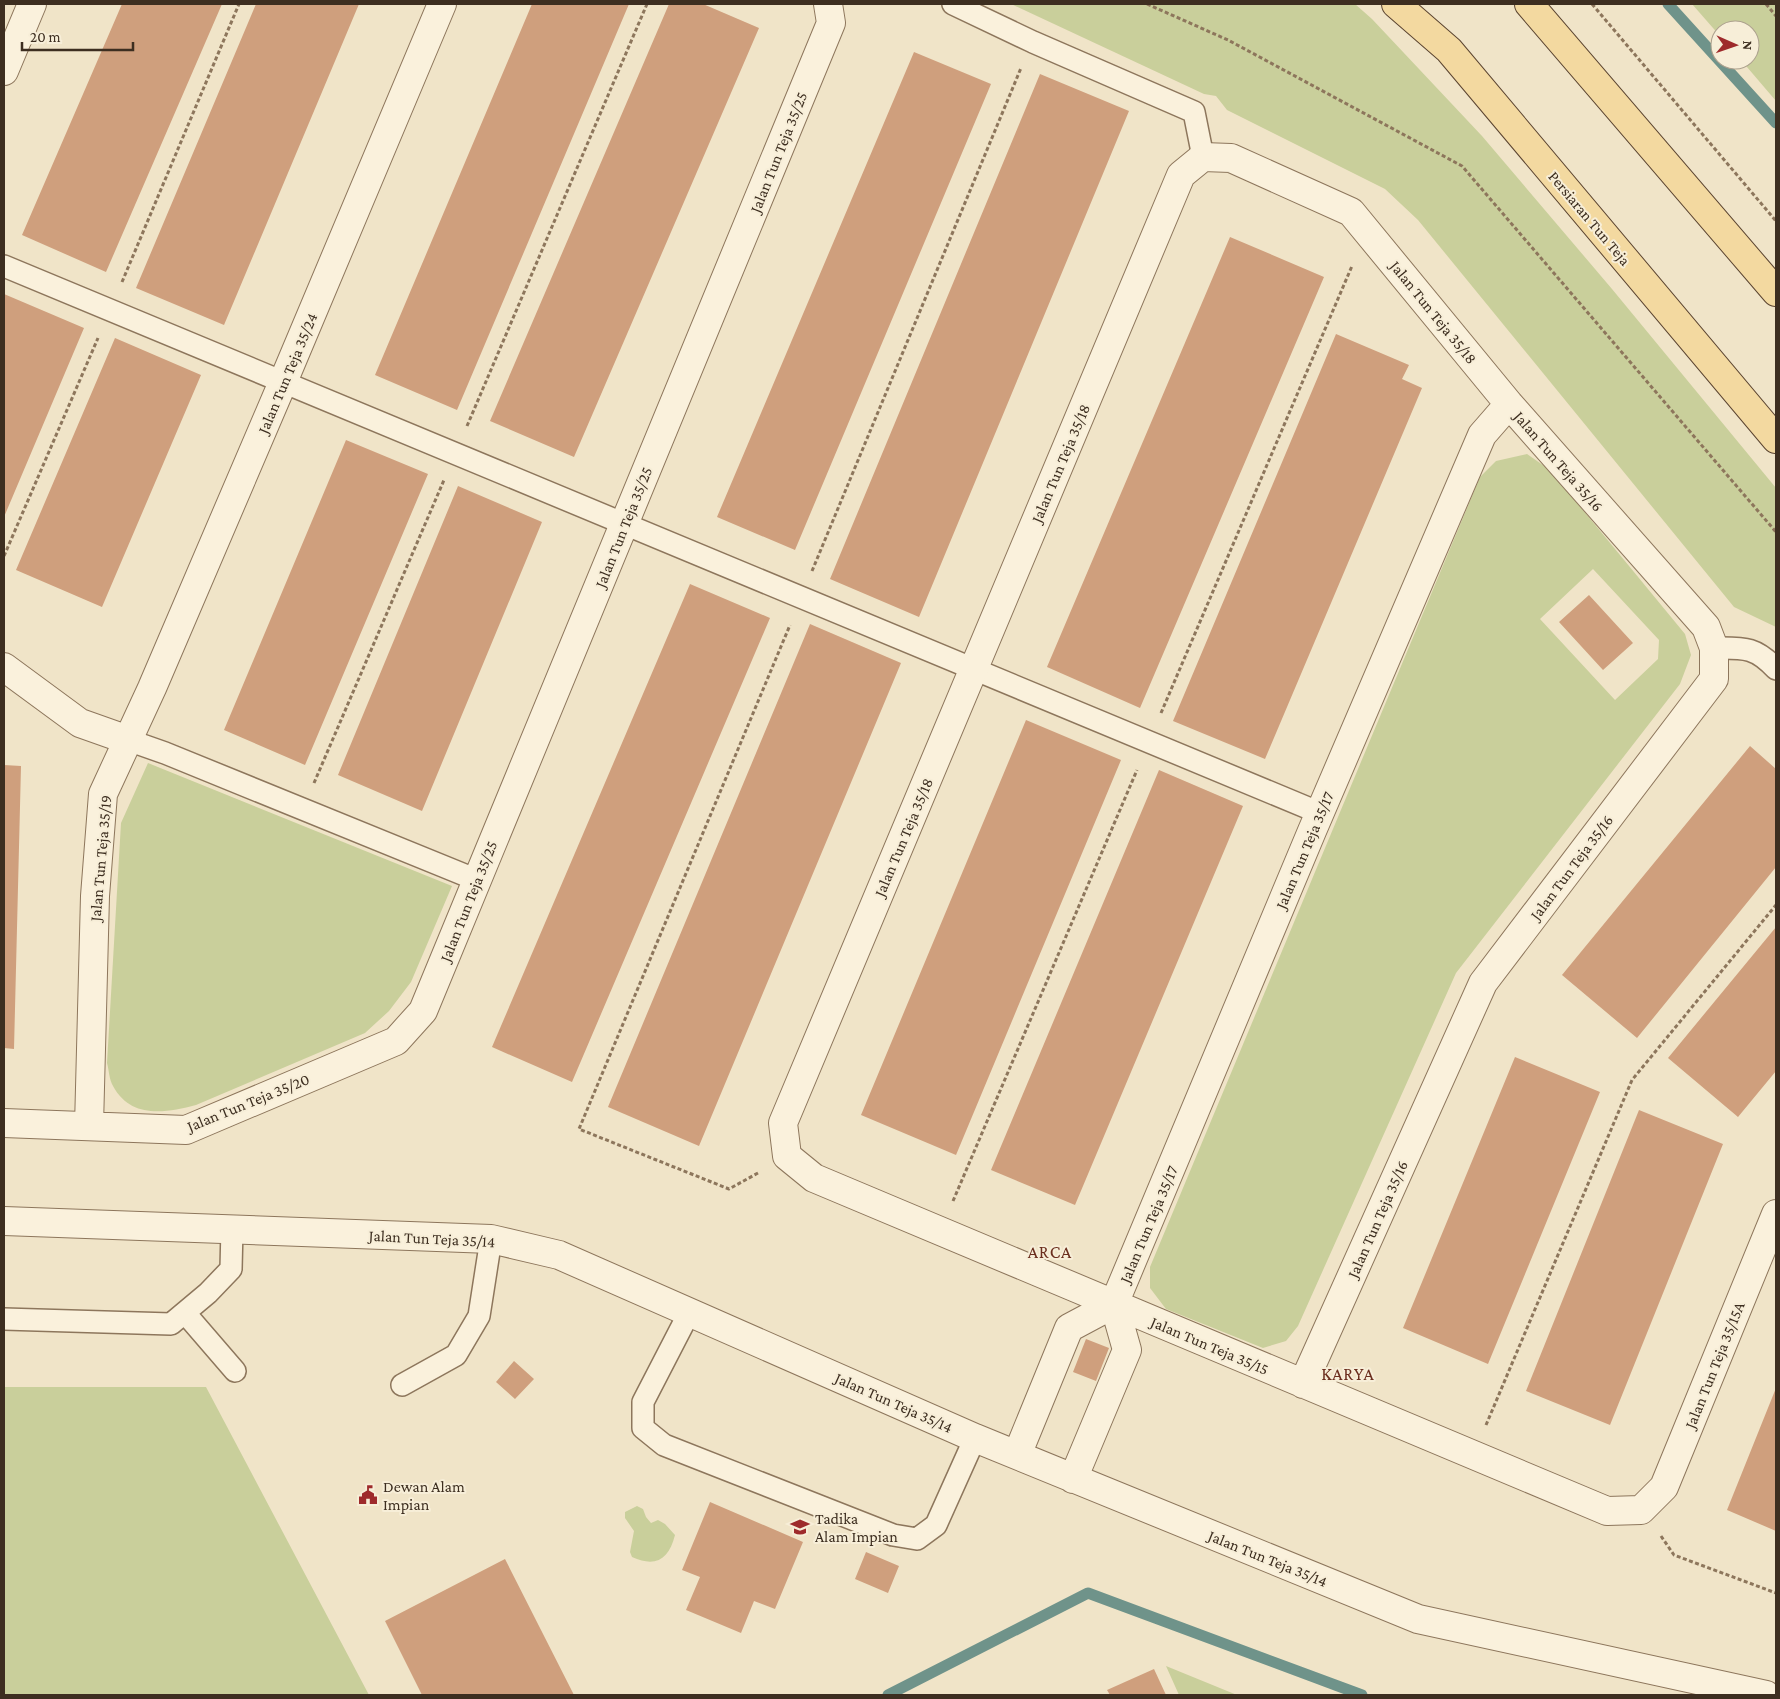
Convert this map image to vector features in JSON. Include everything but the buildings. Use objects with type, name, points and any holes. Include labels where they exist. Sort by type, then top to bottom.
[{"type":"main road","name":"Persiaran Tun Teja","points":[[1396,4],[1450,50],[1776,439]]},
{"type":"main road","points":[[1529,4],[1776,292]]},
{"type":"street","points":[[4,71],[32,4]]},
{"type":"street","name":"Jalan Tun Teja 35/24","points":[[128,740],[283,382],[442,4]]},
{"type":"street","name":"Jalan Tun Teja 35/25","points":[[396,1041],[423,1011],[831,23],[828,4]]},
{"type":"street","name":"Jalan Tun Teja 35/18","points":[[787,1156],[783,1123],[1181,175],[1204,157],[1231,158],[1350,212],[1509,404]]},
{"type":"street","name":"Jalan Tun Teja 35/16","points":[[1303,1384],[1483,983],[1714,679],[1714,648],[1706,627],[1509,404]]},
{"type":"street","name":"Jalan Tun Teja 35/17","points":[[1114,1304],[1320,813],[1482,435],[1509,404]]},
{"type":"street","points":[[4,668],[80,724],[128,740]]},
{"type":"street","name":"Jalan Tun Teja 35/19","points":[[89,1126],[96,896],[103,794],[128,740]]},
{"type":"street","name":"Jalan Tun Teja 35/20","points":[[4,1123],[186,1130],[396,1041]]},
{"type":"street","name":"Jalan Tun Teja 35/15","points":[[787,1156],[814,1178],[1607,1511],[1641,1510]]},
{"type":"street","name":"Jalan Tun Teja 35/15A","points":[[1641,1510],[1664,1487],[1776,1214]]},
{"type":"street","name":"Jalan Tun Teja 35/14","points":[[4,1221],[491,1239],[560,1255],[975,1438],[1418,1619],[1766,1695]]},
{"type":"street","points":[[1017,1455],[1069,1328],[1114,1304],[1127,1350],[1073,1479]]},
{"type":"lane","points":[[953,4],[1033,42],[1194,112],[1204,157]]},
{"type":"lane","points":[[4,266],[1320,813]]},
{"type":"lane","points":[[1714,648],[1743,648],[1765,657],[1776,670]]},
{"type":"lane","points":[[128,740],[165,753],[477,880]]},
{"type":"lane","points":[[4,1319],[171,1324],[208,1293],[231,1269],[232,1228]]},
{"type":"lane","points":[[402,1385],[456,1356],[480,1316],[491,1239]]},
{"type":"lane","points":[[690,1312],[643,1402],[643,1428],[664,1445],[893,1535],[917,1539],[936,1525],[975,1438]]},
{"type":"lane","points":[[185,1313],[235,1371]]},
{"type":"path","points":[[302,810],[647,4]]},
{"type":"path","points":[[1147,4],[1228,40],[1462,166],[1776,532]]},
{"type":"path","points":[[1592,4],[1776,221]]},
{"type":"path","points":[[1766,4],[1776,16]]},
{"type":"path","points":[[1473,1455],[1632,1080],[1776,905]]},
{"type":"path","points":[[579,1129],[729,1189],[787,1156]]},
{"type":"path","points":[[1641,1510],[1674,1555],[1776,1592]]},
{"type":"green space","points":[[1011,4],[1355,4],[1372,19],[1482,136],[1612,289],[1776,488],[1776,627],[1734,607],[1418,220],[1385,189],[1227,110],[1216,96],[1204,94]]},
{"type":"green space","points":[[1692,4],[1776,4],[1776,101],[1750,70],[1760,70],[1760,20],[1710,20],[1710,25]]},
{"type":"green space","points":[[1527,454],[1550,470],[1685,634],[1691,655],[1680,684],[1456,973],[1298,1326],[1286,1341],[1263,1348],[1166,1309],[1150,1288],[1150,1267],[1480,477],[1496,461]],"holes":[[[1593,569],[1659,640],[1658,659],[1615,700],[1540,619]]]},
{"type":"green space","points":[[148,763],[452,886],[411,982],[389,1011],[365,1033],[196,1105],[161,1111],[139,1109],[120,1097],[113,1086],[107,1063],[121,823]]},
{"type":"green space","points":[[4,1387],[206,1387],[369,1695],[4,1695]]},
{"type":"green space","points":[[637,1506],[643,1509],[651,1523],[658,1520],[665,1524],[675,1535],[669,1550],[660,1559],[655,1561],[640,1560],[632,1557],[630,1552],[634,1531],[625,1518],[625,1512]]},
{"type":"green space","points":[[1166,1666],[1237,1695],[1179,1695]]},
{"type":"waterway","points":[[1668,4],[1776,123]]},
{"type":"waterway","points":[[888,1695],[1088,1593],[1362,1695]]},
{"type":"place","name":"Dewan Alam Impian","points":[[368,1495]]},
{"type":"place","name":"Tadika Alam Impian","points":[[800,1527]]},
{"type":"district","name":"ARCA","points":[[1050,1252]]},
{"type":"district","name":"KARYA","points":[[1348,1374]]}]
